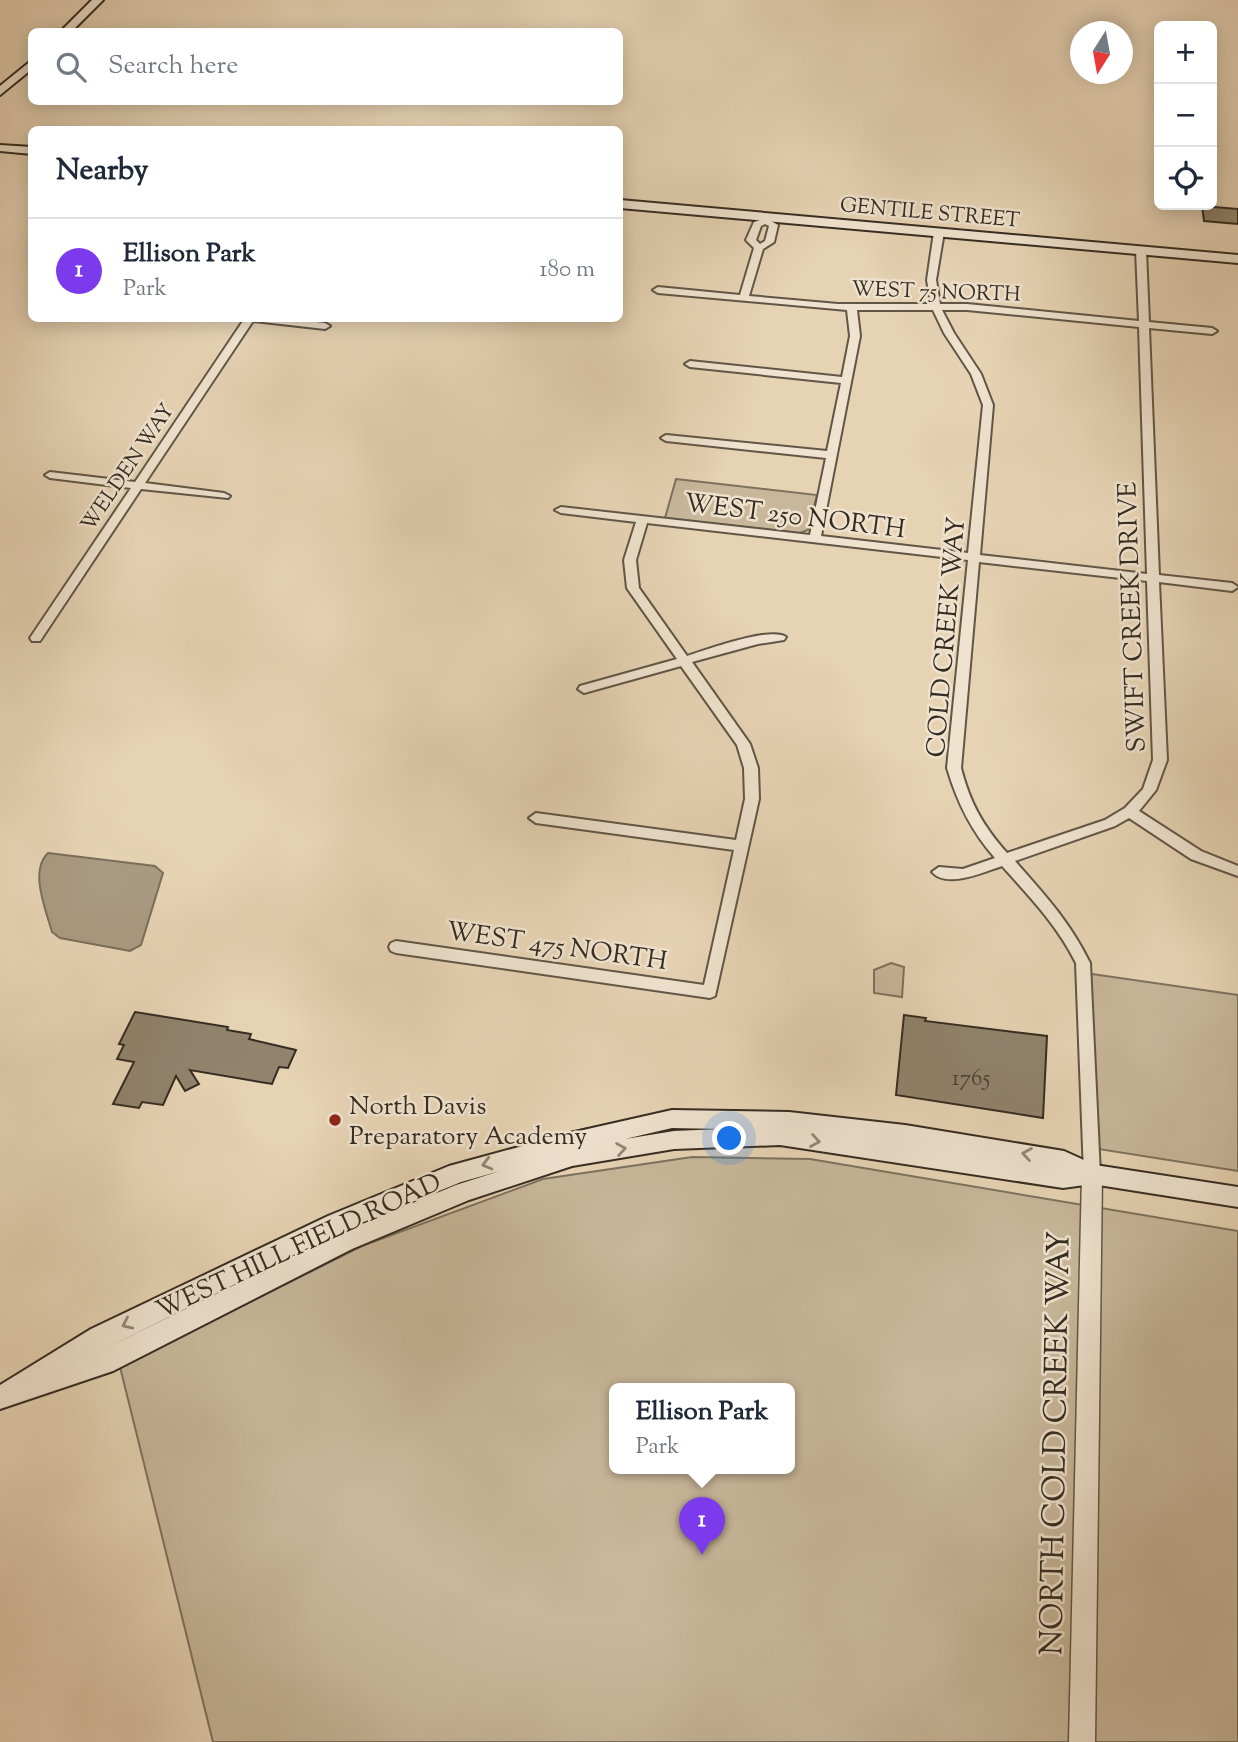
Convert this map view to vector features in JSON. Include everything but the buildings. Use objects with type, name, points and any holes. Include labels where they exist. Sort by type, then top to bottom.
[{"type":"main road","points":[[69,28],[98,0]]},
{"type":"main road","points":[[2,88],[28,66]]},
{"type":"main road","points":[[0,148],[28,151]]},
{"type":"main road","name":"GENTILE STREET","points":[[623,204],[1238,259]]},
{"type":"main road","name":"WEST HILL FIELD ROAD","points":[[7,1394],[104,1363],[356,1237],[464,1192],[572,1157],[674,1140],[780,1136],[1063,1178],[1092,1174],[1238,1197]]},
{"type":"street","points":[[744,298],[759,248],[769,242],[774,225],[767,219],[757,224],[751,240],[759,248]]},
{"type":"street","name":"COLD CREEK WAY","points":[[939,232],[932,269],[936,306],[953,343],[980,375],[988,405],[976,559],[954,768],[958,793],[976,827],[1061,920],[1075,940],[1083,962],[1093,1145]]},
{"type":"street","name":"SWIFT CREEK DRIVE","points":[[1131,813],[1147,797],[1160,760],[1141,250]]},
{"type":"street","name":"WEST 75 NORTH","points":[[658,290],[852,307],[936,306],[1212,331]]},
{"type":"street","points":[[815,540],[855,336],[852,307]]},
{"type":"street","name":"WELDEN WAY","points":[[36,638],[247,322]]},
{"type":"street","points":[[288,322],[325,326]]},
{"type":"street","points":[[690,364],[846,380]]},
{"type":"street","points":[[666,438],[831,455]]},
{"type":"street","points":[[50,475],[224,496]]},
{"type":"street","name":"WEST 250 NORTH","points":[[561,510],[1232,587]]},
{"type":"street","points":[[536,818],[742,846],[752,799],[751,768],[743,744],[633,588],[630,560],[642,520]]},
{"type":"street","points":[[584,689],[757,640],[780,637]]},
{"type":"street","points":[[939,872],[963,874],[1131,813],[1196,855],[1232,874]]},
{"type":"street","name":"WEST 475 NORTH","points":[[396,947],[710,992],[742,846]]},
{"type":"street","name":"NORTH COLD CREEK WAY","points":[[1082,1742],[1093,1145]]},
{"type":"shaded area","points":[[676,479],[817,495],[808,530],[800,533],[665,518]]},
{"type":"shaded area","points":[[48,853],[155,866],[163,873],[141,945],[130,951],[60,938],[52,932],[39,880],[42,861]]},
{"type":"shaded area","points":[[891,963],[904,967],[902,997],[874,993],[874,970]]},
{"type":"shaded area","points":[[1085,973],[1238,995],[1238,1171],[1092,1148]]},
{"type":"shaded area","points":[[692,1157],[810,1159],[1238,1231],[1238,1742],[213,1742],[120,1367],[362,1246],[543,1179]]},
{"type":"place","name":"North Davis Preparatory Academy","points":[[335,1120]]},
{"type":"place","name":"Ellison Park","points":[[702,1555]]}]
